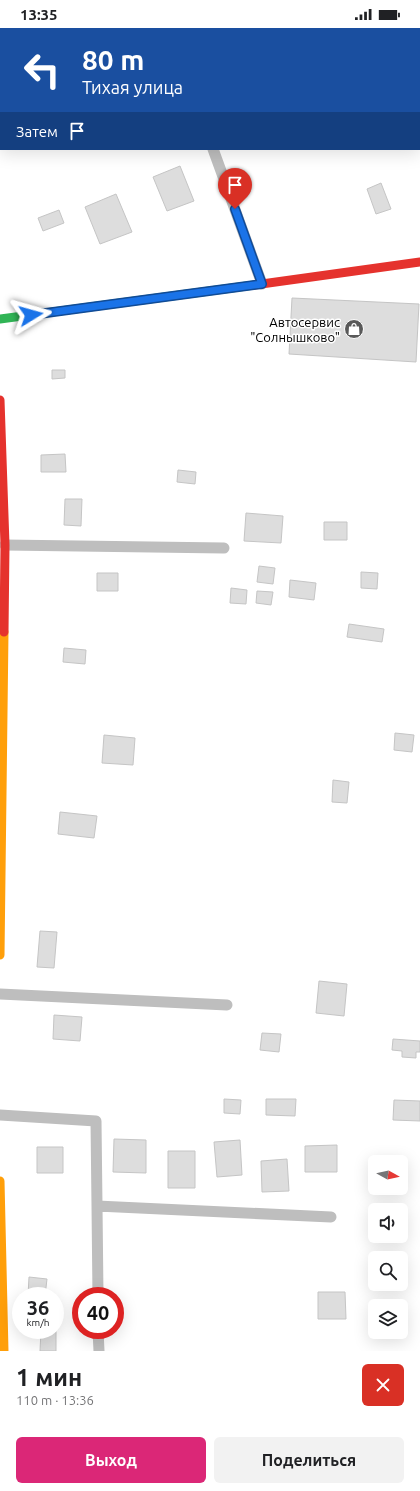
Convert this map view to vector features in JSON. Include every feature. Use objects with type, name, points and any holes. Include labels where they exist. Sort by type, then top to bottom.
[{"type":"street","points":[[0,319],[420,262]]},
{"type":"street","points":[[0,400],[5,544],[0,955]]},
{"type":"street","points":[[0,1181],[4,1351]]},
{"type":"lane","points":[[213,150],[262,284]]},
{"type":"lane","points":[[5,544],[224,548]]},
{"type":"lane","points":[[0,994],[226,1005]]},
{"type":"lane","points":[[0,1116],[96,1120],[98,1287]]},
{"type":"lane","points":[[97,1206],[331,1217]]},
{"type":"lane","points":[[98,1339],[98,1351]]},
{"type":"building","points":[[180,166],[194,201],[167,211],[153,177]]},
{"type":"building","points":[[381,183],[391,209],[376,214],[367,189]]},
{"type":"building","points":[[116,194],[132,232],[100,244],[85,207]]},
{"type":"building","points":[[59,210],[64,223],[43,231],[38,218]]},
{"type":"building","name":"Автосервис \"Солнышково\"","points":[[292,298],[419,304],[416,362],[289,354]]},
{"type":"building","points":[[52,370],[65,370],[65,378],[52,379]]},
{"type":"building","points":[[65,454],[66,472],[41,472],[41,455]]},
{"type":"building","points":[[178,470],[196,472],[195,484],[177,482]]},
{"type":"building","points":[[65,499],[82,499],[81,526],[64,525]]},
{"type":"building","points":[[246,513],[283,516],[281,543],[244,541]]},
{"type":"building","points":[[324,522],[347,522],[347,540],[324,540]]},
{"type":"building","points":[[259,566],[275,568],[273,584],[257,582]]},
{"type":"building","points":[[361,572],[378,573],[377,589],[361,588]]},
{"type":"building","points":[[97,573],[118,573],[118,591],[97,591]]},
{"type":"building","points":[[290,580],[316,583],[314,600],[289,597]]},
{"type":"building","points":[[231,588],[247,590],[246,604],[230,603]]},
{"type":"building","points":[[257,591],[273,592],[271,605],[256,603]]},
{"type":"building","points":[[349,624],[384,629],[382,642],[347,637]]},
{"type":"building","points":[[64,648],[86,650],[85,664],[63,662]]},
{"type":"building","points":[[395,733],[414,735],[412,752],[394,750]]},
{"type":"building","points":[[104,735],[135,738],[133,765],[102,763]]},
{"type":"building","points":[[333,780],[349,782],[347,803],[332,802]]},
{"type":"building","points":[[60,812],[97,816],[94,838],[58,834]]},
{"type":"building","points":[[40,931],[57,932],[54,968],[37,967]]},
{"type":"building","points":[[319,981],[347,984],[344,1016],[316,1013]]},
{"type":"building","points":[[54,1015],[82,1017],[80,1041],[53,1039]]},
{"type":"building","points":[[262,1033],[281,1034],[279,1052],[260,1050]]},
{"type":"building","points":[[393,1039],[420,1041],[420,1052],[416,1052],[416,1058],[402,1057],[402,1051],[392,1050]]},
{"type":"building","points":[[224,1099],[241,1100],[240,1114],[224,1113]]},
{"type":"building","points":[[266,1099],[296,1099],[295,1116],[266,1115]]},
{"type":"building","points":[[394,1100],[420,1101],[420,1121],[393,1120]]},
{"type":"building","points":[[114,1139],[146,1140],[146,1173],[113,1172]]},
{"type":"building","points":[[240,1140],[242,1175],[217,1177],[214,1142]]},
{"type":"building","points":[[337,1145],[337,1172],[305,1172],[305,1146]]},
{"type":"building","points":[[37,1147],[63,1147],[63,1173],[37,1173]]},
{"type":"building","points":[[168,1151],[195,1151],[195,1188],[168,1188]]},
{"type":"building","points":[[287,1159],[289,1191],[262,1192],[261,1161]]},
{"type":"building","points":[[29,1277],[47,1279],[46,1287],[28,1287]]},
{"type":"building","points":[[318,1292],[345,1292],[346,1319],[318,1319]]},
{"type":"building","points":[[41,1339],[56,1339],[56,1351],[40,1351]]},
{"type":"traffic: fast","points":[[0,319],[254,285]]},
{"type":"traffic: slow","points":[[0,955],[4,632]]},
{"type":"traffic: slow","points":[[0,1181],[4,1351]]},
{"type":"traffic: jam","points":[[254,285],[420,262]]},
{"type":"traffic: jam","points":[[0,400],[5,545],[4,632]]},
{"type":"place","name":"Автосервис \"Солнышково\"","points":[[354,329]]},
{"type":"route","points":[[31,315],[262,284],[235,209]]}]
